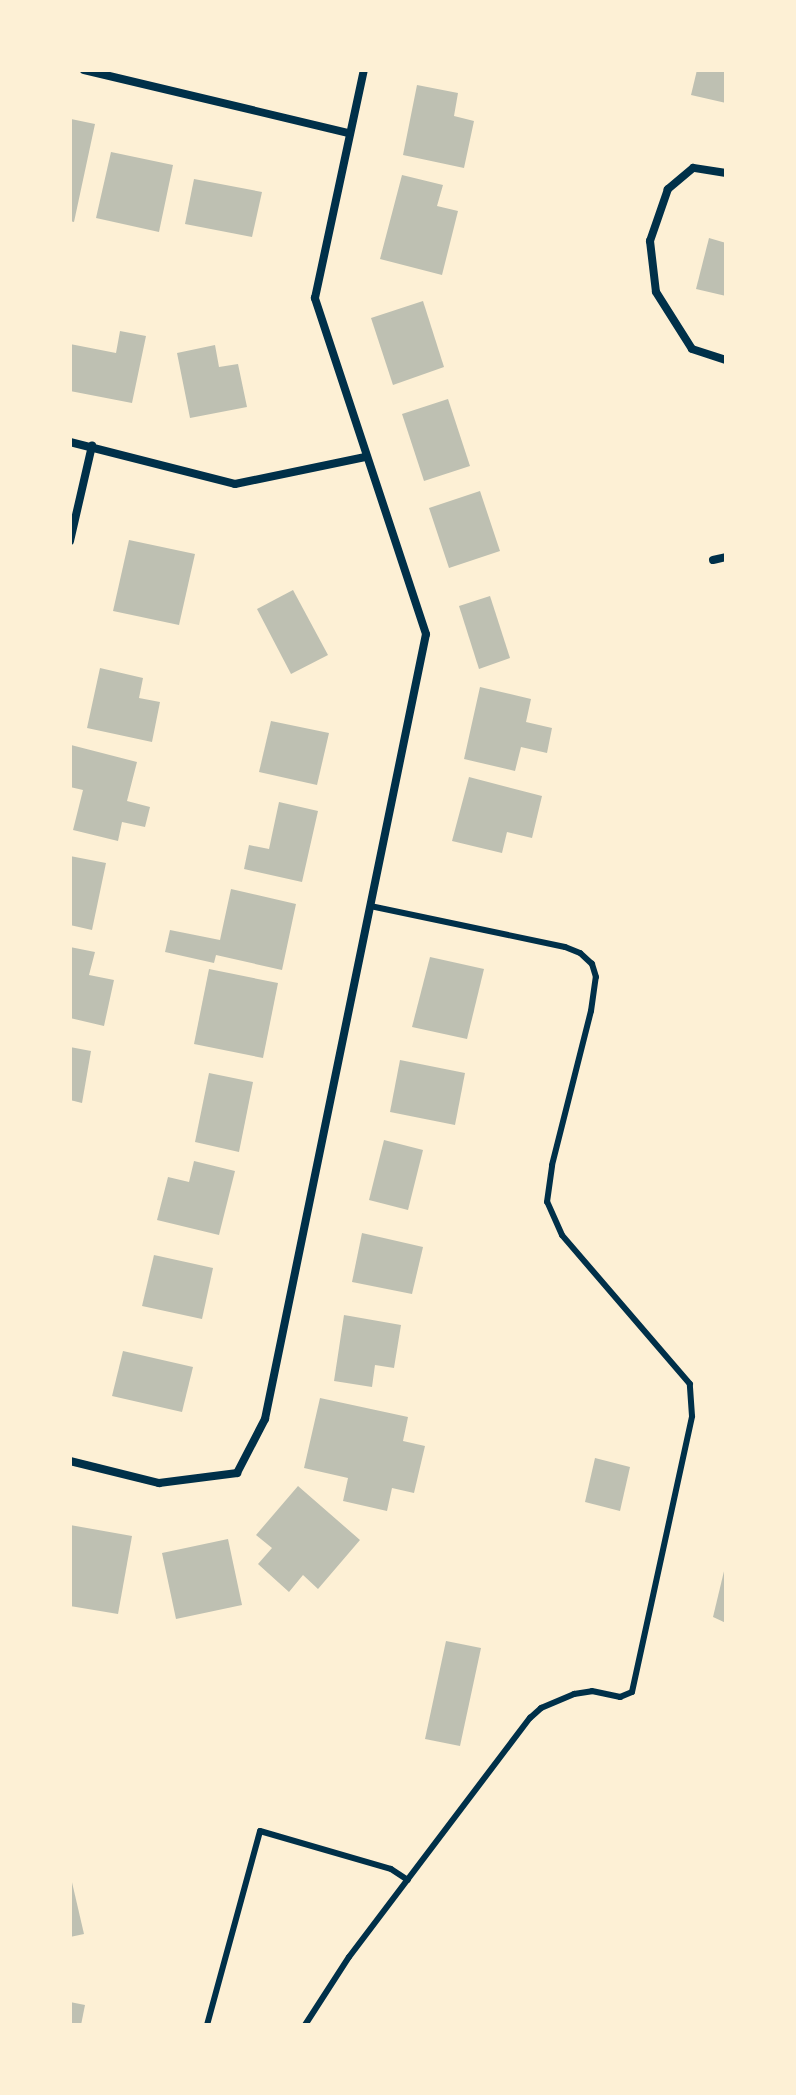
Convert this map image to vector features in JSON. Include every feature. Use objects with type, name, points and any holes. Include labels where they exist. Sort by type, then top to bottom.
[{"type":"street","points":[[84,70],[348,133]]},
{"type":"street","points":[[70,1461],[159,1483],[237,1473],[265,1419],[426,634],[315,298],[348,133],[364,70]]},
{"type":"street","points":[[726,173],[693,168],[668,189],[650,241],[656,292],[692,349],[726,360]]},
{"type":"street","points":[[70,442],[235,484],[365,457]]},
{"type":"street","points":[[70,541],[92,446]]},
{"type":"street","points":[[713,560],[726,557]]},
{"type":"lane","points":[[305,2025],[349,1957],[530,1718],[541,1708],[574,1694],[592,1691],[620,1697],[632,1692],[692,1416],[690,1384],[562,1235],[547,1202],[552,1165],[591,1011],[596,977],[592,964],[580,953],[565,947],[370,906]]},
{"type":"lane","points":[[207,2025],[260,1831],[391,1869],[408,1880]]},
{"type":"building","points":[[697,70],[726,70],[726,103],[691,95]]},
{"type":"building","points":[[417,85],[458,93],[454,116],[474,121],[464,168],[403,155]]},
{"type":"building","points":[[71,119],[95,124],[74,222],[70,221]]},
{"type":"building","points":[[111,152],[173,165],[159,232],[96,218]]},
{"type":"building","points":[[402,175],[443,185],[437,206],[458,211],[442,275],[380,259]]},
{"type":"building","points":[[194,179],[262,192],[252,237],[185,224]]},
{"type":"building","points":[[709,238],[726,243],[726,296],[696,289]]},
{"type":"building","points":[[423,301],[444,367],[393,385],[371,318]]},
{"type":"building","points":[[120,331],[146,336],[132,403],[70,391],[70,344],[116,353]]},
{"type":"building","points":[[215,345],[219,367],[238,364],[247,407],[190,418],[177,353]]},
{"type":"building","points":[[448,399],[470,466],[424,481],[402,414]]},
{"type":"building","points":[[480,491],[500,551],[449,568],[429,508]]},
{"type":"building","points":[[129,540],[195,554],[179,625],[113,611]]},
{"type":"building","points":[[293,590],[328,655],[291,674],[257,609]]},
{"type":"building","points":[[490,596],[510,658],[479,669],[459,606]]},
{"type":"building","points":[[100,668],[143,678],[139,698],[160,702],[152,742],[87,728]]},
{"type":"building","points":[[480,687],[531,699],[526,722],[552,728],[547,753],[521,747],[515,771],[464,759]]},
{"type":"building","points":[[271,721],[329,733],[317,785],[259,772]]},
{"type":"building","points":[[71,745],[137,762],[127,801],[150,807],[145,827],[122,822],[118,841],[73,830],[83,790],[70,787]]},
{"type":"building","points":[[469,777],[542,796],[532,838],[507,832],[502,853],[452,841]]},
{"type":"building","points":[[279,802],[318,811],[302,882],[244,869],[249,845],[269,849]]},
{"type":"building","points":[[70,856],[106,863],[92,930],[70,925]]},
{"type":"building","points":[[231,889],[296,904],[282,970],[216,955],[214,963],[165,952],[170,930],[220,940]]},
{"type":"building","points":[[70,947],[95,952],[89,975],[114,980],[104,1026],[70,1018]]},
{"type":"building","points":[[430,957],[484,969],[467,1039],[412,1027]]},
{"type":"building","points":[[209,969],[278,983],[263,1058],[194,1044]]},
{"type":"building","points":[[70,1047],[91,1051],[82,1103],[70,1100]]},
{"type":"building","points":[[400,1060],[465,1073],[455,1125],[390,1112]]},
{"type":"building","points":[[209,1073],[253,1082],[239,1152],[195,1142]]},
{"type":"building","points":[[384,1140],[423,1150],[408,1210],[369,1200]]},
{"type":"building","points":[[194,1161],[235,1171],[219,1235],[157,1220],[168,1177],[189,1182]]},
{"type":"building","points":[[362,1233],[423,1247],[412,1294],[352,1282]]},
{"type":"building","points":[[154,1255],[213,1268],[202,1319],[142,1306]]},
{"type":"building","points":[[344,1315],[401,1325],[394,1368],[375,1365],[372,1387],[334,1381]]},
{"type":"building","points":[[123,1351],[193,1367],[182,1412],[112,1396]]},
{"type":"building","points":[[320,1398],[408,1417],[403,1441],[425,1446],[414,1493],[392,1488],[387,1511],[343,1501],[348,1478],[304,1468]]},
{"type":"building","points":[[595,1458],[630,1467],[620,1511],[585,1502]]},
{"type":"building","points":[[298,1486],[360,1540],[318,1589],[303,1575],[289,1592],[258,1564],[272,1548],[256,1535]]},
{"type":"building","points":[[70,1525],[132,1536],[118,1614],[70,1606]]},
{"type":"building","points":[[228,1539],[242,1605],[176,1619],[162,1553]]},
{"type":"building","points":[[726,1567],[726,1623],[713,1617]]},
{"type":"building","points":[[446,1641],[481,1648],[460,1746],[425,1739]]},
{"type":"building","points":[[70,1879],[84,1934],[70,1937]]},
{"type":"building","points":[[70,2002],[85,2005],[81,2025],[70,2025]]}]
